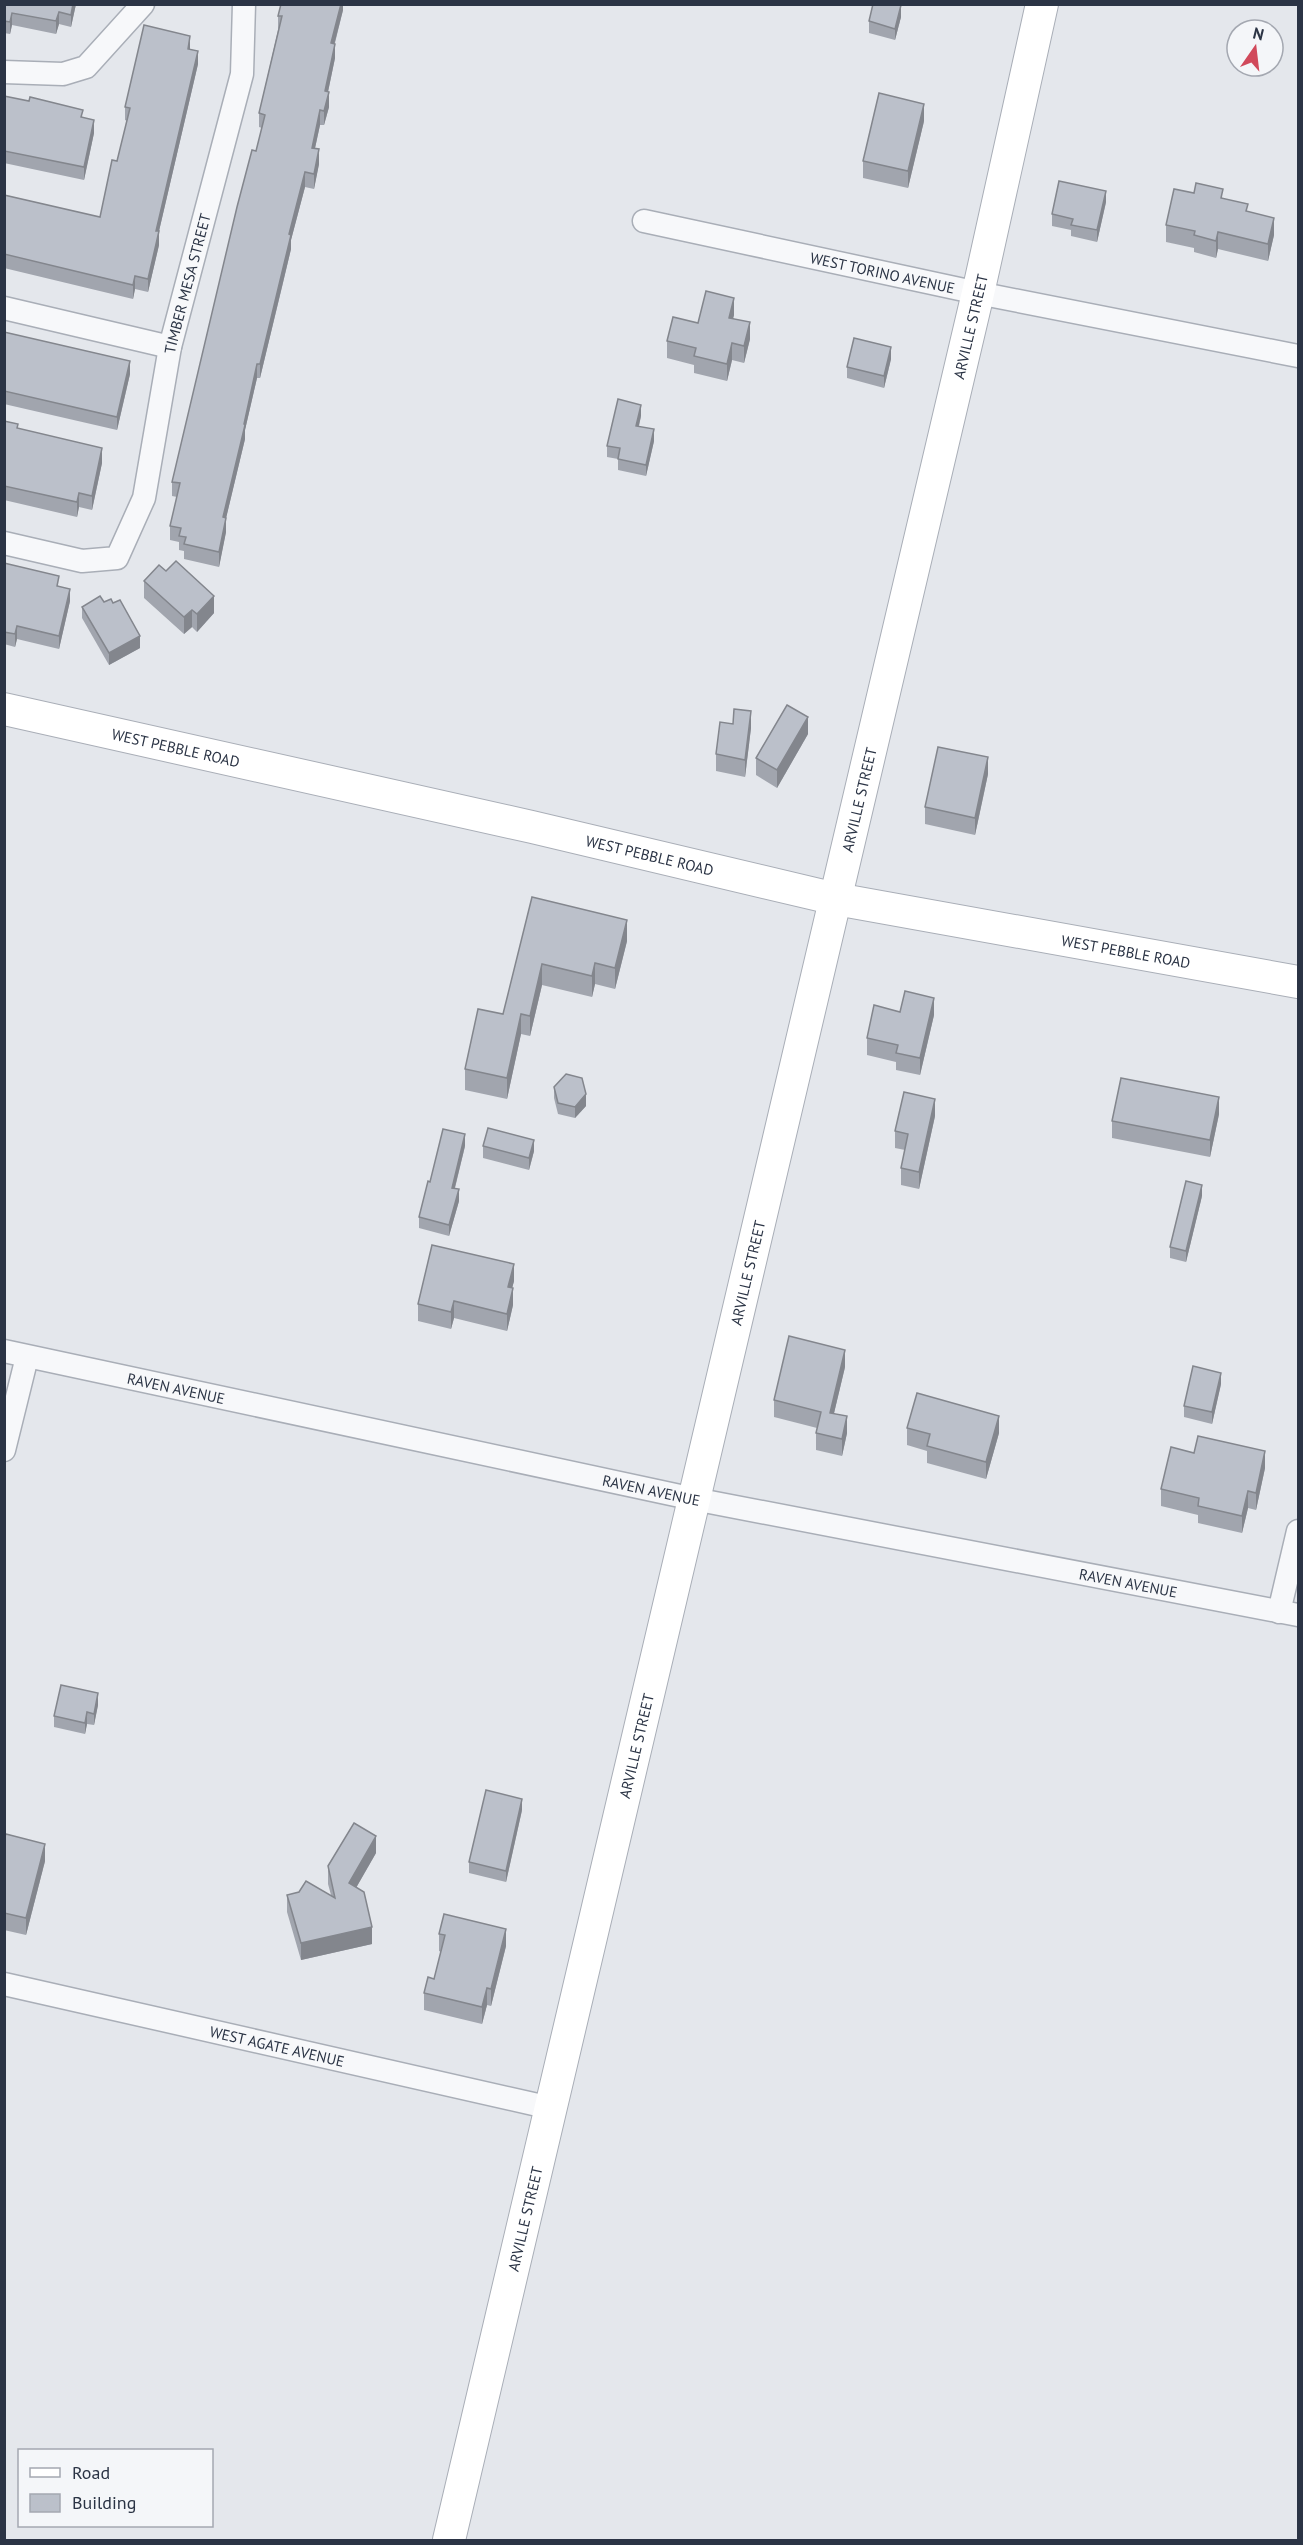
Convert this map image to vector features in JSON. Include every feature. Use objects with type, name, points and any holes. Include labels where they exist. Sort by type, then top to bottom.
[{"type":"street","points":[[4,72],[63,74],[86,67],[143,4]]},
{"type":"street","name":"TIMBER MESA STREET","points":[[4,543],[82,561],[117,558],[144,498],[170,347],[242,74],[244,4]]},
{"type":"street","name":"ARVILLE STREET","points":[[449,2541],[978,293],[1042,4]]},
{"type":"street","name":"WEST TORINO AVENUE","points":[[644,221],[978,293],[1299,356]]},
{"type":"street","points":[[4,308],[170,347]]},
{"type":"street","name":"WEST PEBBLE ROAD","points":[[4,709],[532,826],[836,899],[1299,981]]},
{"type":"street","name":"RAVEN AVENUE","points":[[4,1351],[694,1499],[1289,1613]]},
{"type":"street","points":[[4,1450],[27,1357]]},
{"type":"street","points":[[1289,1613],[1299,1531]]},
{"type":"street","name":"WEST AGATE AVENUE","points":[[4,1984],[551,2108]]},
{"type":"building","points":[[4,4],[73,4],[71,15],[59,12],[56,21],[12,13],[10,22],[4,21]]},
{"type":"building","points":[[281,4],[341,4],[331,43],[335,44],[325,91],[329,92],[324,111],[320,110],[312,148],[319,149],[314,174],[305,172],[289,234],[291,235],[260,364],[257,364],[223,517],[226,518],[219,552],[184,544],[186,537],[179,536],[181,528],[170,526],[180,483],[172,482],[237,207],[252,150],[256,151],[265,115],[259,113],[282,16],[278,16]]},
{"type":"building","points":[[873,4],[901,5],[895,29],[869,21]]},
{"type":"building","points":[[144,25],[190,36],[188,49],[198,51],[156,231],[159,231],[148,279],[135,276],[133,285],[4,254],[4,195],[100,217],[112,160],[117,161],[130,108],[125,107]]},
{"type":"building","points":[[879,93],[924,104],[908,171],[863,161]]},
{"type":"building","points":[[4,96],[29,101],[30,97],[83,110],[81,117],[94,120],[84,167],[4,151]]},
{"type":"building","points":[[1059,181],[1106,191],[1097,230],[1071,225],[1073,219],[1052,214]]},
{"type":"building","points":[[1196,183],[1223,189],[1221,198],[1248,204],[1246,211],[1274,218],[1268,244],[1218,232],[1216,241],[1194,235],[1195,231],[1166,225],[1174,189],[1194,193]]},
{"type":"building","points":[[706,291],[734,298],[729,318],[750,322],[744,346],[732,343],[727,364],[694,356],[696,348],[667,341],[673,317],[698,323]]},
{"type":"building","points":[[4,332],[130,361],[117,417],[4,391]]},
{"type":"building","points":[[854,338],[891,347],[884,376],[847,367]]},
{"type":"building","points":[[618,399],[641,405],[636,426],[654,429],[646,465],[618,459],[620,448],[607,446]]},
{"type":"building","points":[[4,421],[18,424],[17,428],[102,448],[92,496],[79,493],[77,502],[4,486]]},
{"type":"building","points":[[176,561],[214,596],[197,614],[192,610],[184,617],[144,581],[159,565],[166,571]]},
{"type":"building","points":[[4,563],[59,576],[57,586],[70,589],[59,636],[17,626],[15,634],[4,632]]},
{"type":"building","points":[[100,596],[104,602],[111,599],[113,603],[120,600],[140,636],[109,653],[82,607]]},
{"type":"building","points":[[787,705],[808,717],[777,770],[756,758]]},
{"type":"building","points":[[734,709],[751,711],[745,760],[716,754],[720,722],[733,724]]},
{"type":"building","points":[[938,747],[988,757],[975,818],[925,807]]},
{"type":"building","points":[[532,897],[627,920],[615,968],[595,963],[592,976],[542,964],[530,1016],[521,1014],[507,1078],[465,1069],[478,1009],[503,1014]]},
{"type":"building","points":[[905,991],[934,998],[920,1058],[896,1053],[898,1045],[867,1038],[874,1005],[900,1012]]},
{"type":"building","points":[[566,1074],[582,1078],[586,1094],[575,1107],[558,1103],[554,1087]]},
{"type":"building","points":[[1121,1078],[1219,1097],[1210,1140],[1112,1121]]},
{"type":"building","points":[[904,1092],[935,1099],[919,1172],[901,1168],[908,1134],[895,1131]]},
{"type":"building","points":[[488,1128],[534,1140],[529,1158],[483,1146]]},
{"type":"building","points":[[443,1129],[465,1134],[452,1188],[459,1189],[449,1225],[419,1217]]},
{"type":"building","points":[[1186,1181],[1202,1185],[1186,1251],[1170,1247]]},
{"type":"building","points":[[432,1245],[514,1264],[508,1287],[513,1288],[507,1314],[454,1301],[451,1312],[418,1304]]},
{"type":"building","points":[[789,1336],[845,1350],[830,1413],[847,1416],[842,1439],[816,1433],[821,1412],[774,1400]]},
{"type":"building","points":[[1193,1366],[1221,1373],[1212,1412],[1184,1406]]},
{"type":"building","points":[[917,1393],[999,1416],[986,1462],[927,1446],[930,1434],[907,1428]]},
{"type":"building","points":[[1198,1436],[1265,1451],[1256,1493],[1248,1491],[1242,1516],[1198,1506],[1199,1498],[1161,1489],[1171,1447],[1194,1453]]},
{"type":"building","points":[[61,1685],[98,1693],[94,1714],[87,1712],[85,1723],[54,1716]]},
{"type":"building","points":[[486,1790],[522,1799],[506,1871],[469,1862]]},
{"type":"building","points":[[354,1823],[376,1836],[349,1883],[364,1892],[372,1927],[301,1943],[287,1895],[299,1892],[306,1881],[335,1898],[328,1866]]},
{"type":"building","points":[[6,1834],[45,1844],[26,1918],[4,1913],[4,1839]]},
{"type":"building","points":[[444,1914],[506,1929],[491,1989],[487,1988],[482,2007],[424,1993],[428,1977],[434,1979],[445,1935],[439,1934]]}]
